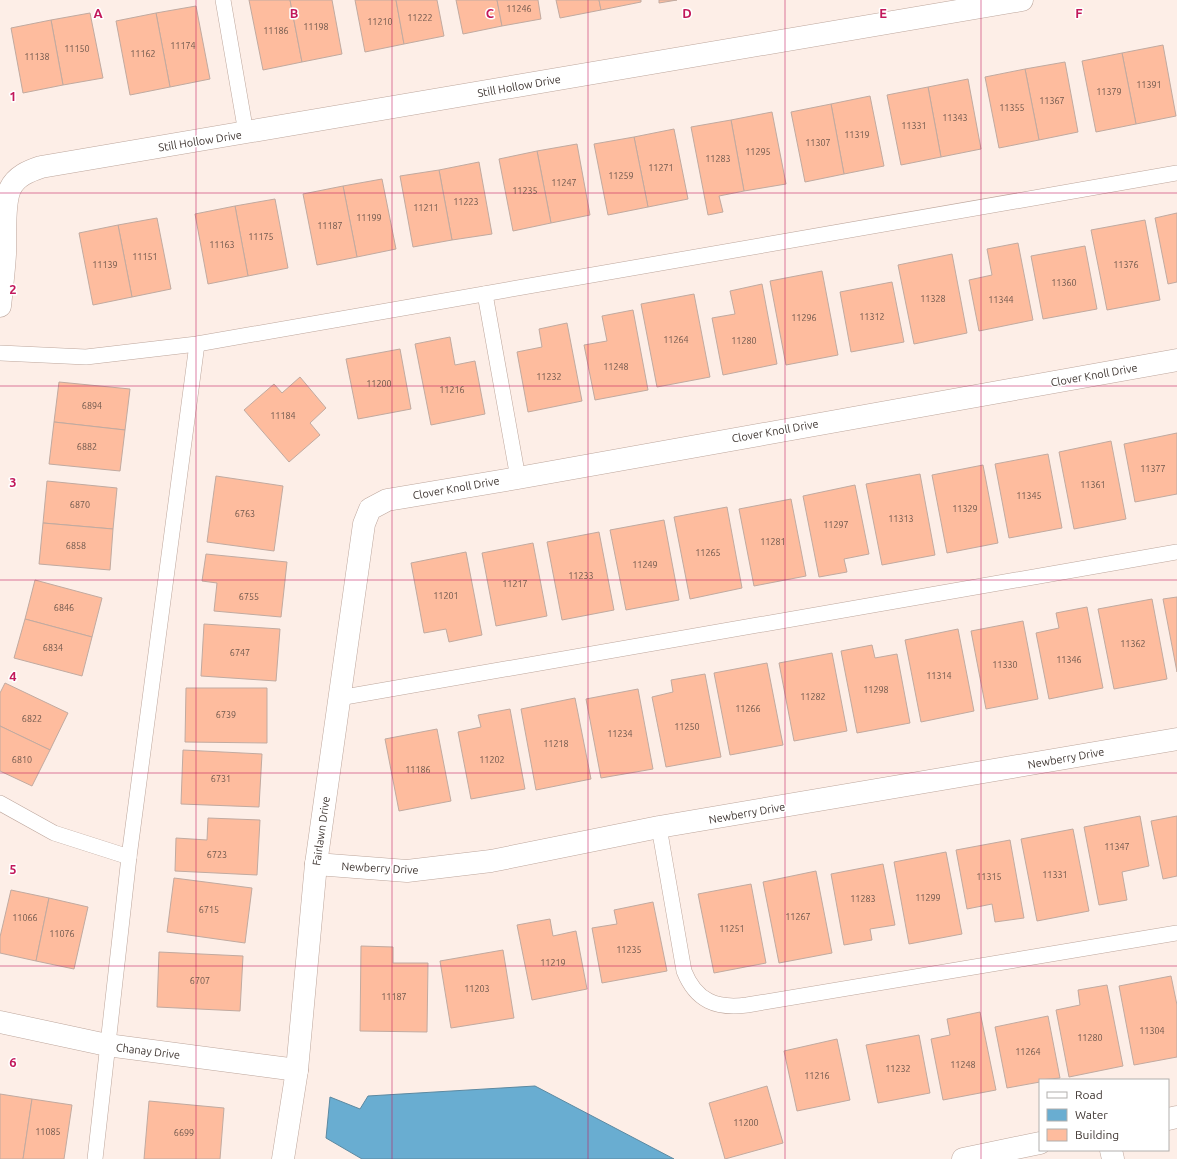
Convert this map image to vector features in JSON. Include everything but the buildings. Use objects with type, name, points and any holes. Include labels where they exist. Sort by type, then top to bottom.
[{"type":"street","name":"Still Hollow Drive","points":[[0,306],[5,255],[7,202],[10,189],[18,178],[28,171],[41,167],[1022,0]]},
{"type":"street","name":"Clover Knoll Drive","points":[[374,506],[387,500],[1177,360]]},
{"type":"street","name":"Fairlawn Drive","points":[[283,1159],[297,1070],[316,864],[364,524],[368,514],[374,506]]},
{"type":"street","name":"Newberry Drive","points":[[316,864],[407,871],[426,870],[491,861],[659,828],[1177,740]]},
{"type":"street","name":"Chanay Drive","points":[[0,1022],[107,1045],[297,1070]]},
{"type":"street","points":[[963,1159],[1039,1143]]},
{"type":"lane","points":[[223,0],[246,133]]},
{"type":"lane","points":[[0,353],[86,357],[197,344],[1177,173]]},
{"type":"lane","points":[[485,294],[518,478]]},
{"type":"lane","points":[[95,1159],[129,857],[197,344]]},
{"type":"lane","points":[[340,698],[1177,552]]},
{"type":"lane","points":[[0,803],[54,833],[129,857]]},
{"type":"lane","points":[[659,828],[684,971],[692,988],[713,1004],[733,1007],[747,1005],[1177,932]]},
{"type":"water","points":[[535,1086],[674,1159],[362,1159],[326,1138],[330,1097],[360,1109],[368,1096]]}]
